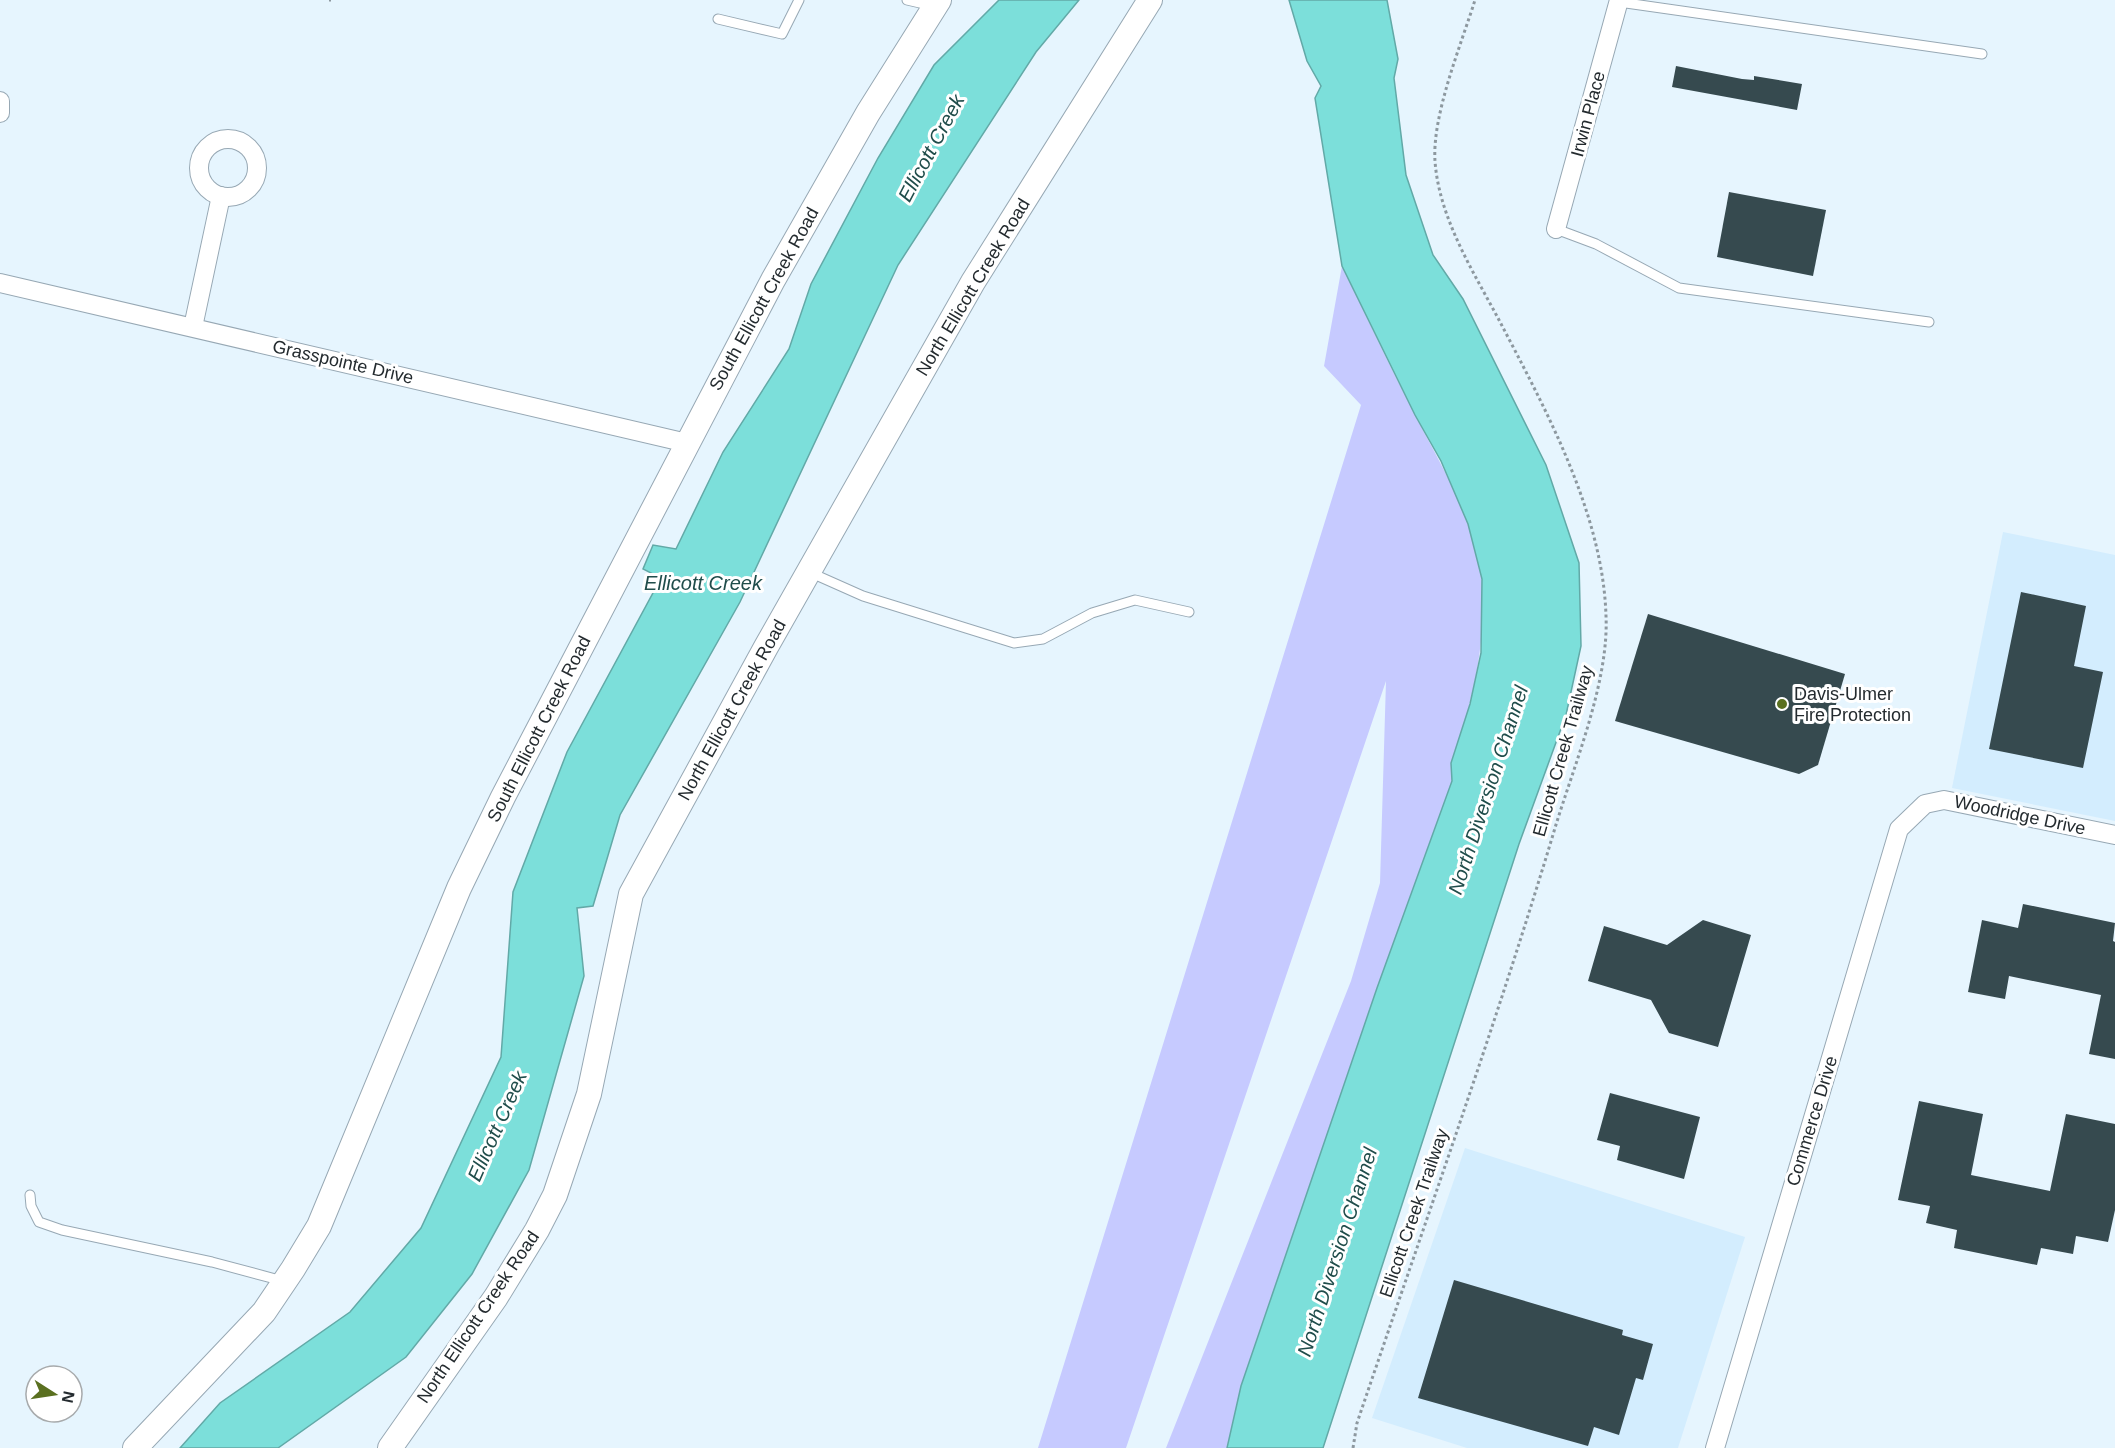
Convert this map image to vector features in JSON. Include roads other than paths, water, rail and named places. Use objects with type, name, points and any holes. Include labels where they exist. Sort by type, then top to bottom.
[{"type":"street","name":"North Ellicott Creek Road","points":[[390,1448],[496,1297],[537,1230],[555,1195],[589,1094],[631,894],[808,572],[973,282],[1150,0]]},
{"type":"street","name":"Irwin Place","points":[[1556,229],[1619,1]]},
{"type":"street","name":"South Ellicott Creek Road","points":[[135,1448],[264,1312],[318,1226],[459,888],[503,797],[773,280],[857,132],[937,3]]},
{"type":"street","points":[[0,101],[0,113]]},
{"type":"street","points":[[193,327],[221,196]]},
{"type":"street","name":"Grasspointe Drive","points":[[0,283],[687,443]]},
{"type":"street","name":"Woodridge Drive","points":[[1925,804],[1944,800],[2115,835]]},
{"type":"street","name":"Commerce Drive","points":[[1715,1448],[1899,829],[1925,804]]},
{"type":"lane","points":[[718,19],[782,34],[799,0]]},
{"type":"lane","points":[[907,0],[937,3]]},
{"type":"lane","points":[[1619,1],[1982,54]]},
{"type":"lane","points":[[1556,229],[1596,244],[1679,288],[1929,322]]},
{"type":"lane","points":[[808,572],[863,596],[1014,643],[1043,639],[1092,613],[1135,600],[1189,612]]},
{"type":"lane","points":[[30,1195],[31,1206],[39,1222],[62,1230],[212,1262],[285,1281]]},
{"type":"water","name":"Ellicott Creek","points":[[999,0],[1079,0],[1036,52],[898,265],[740,602],[620,815],[593,906],[577,908],[584,976],[529,1170],[472,1274],[406,1357],[278,1448],[180,1448],[220,1403],[350,1312],[421,1228],[501,1057],[513,892],[567,752],[661,578],[643,569],[653,545],[676,549],[723,452],[789,349],[811,284],[878,158],[934,65]]},
{"type":"water","name":"North Diversion Channel","points":[[1289,0],[1387,0],[1398,59],[1394,78],[1406,175],[1433,255],[1463,299],[1546,465],[1579,563],[1581,646],[1566,715],[1519,844],[1323,1448],[1227,1448],[1241,1386],[1377,988],[1452,781],[1451,763],[1470,704],[1481,653],[1482,579],[1468,524],[1441,461],[1415,415],[1342,266],[1315,98],[1321,86],[1307,61]]},
{"type":"place","name":"Davis-Ulmer Fire Protection","points":[[1782,704]]}]
